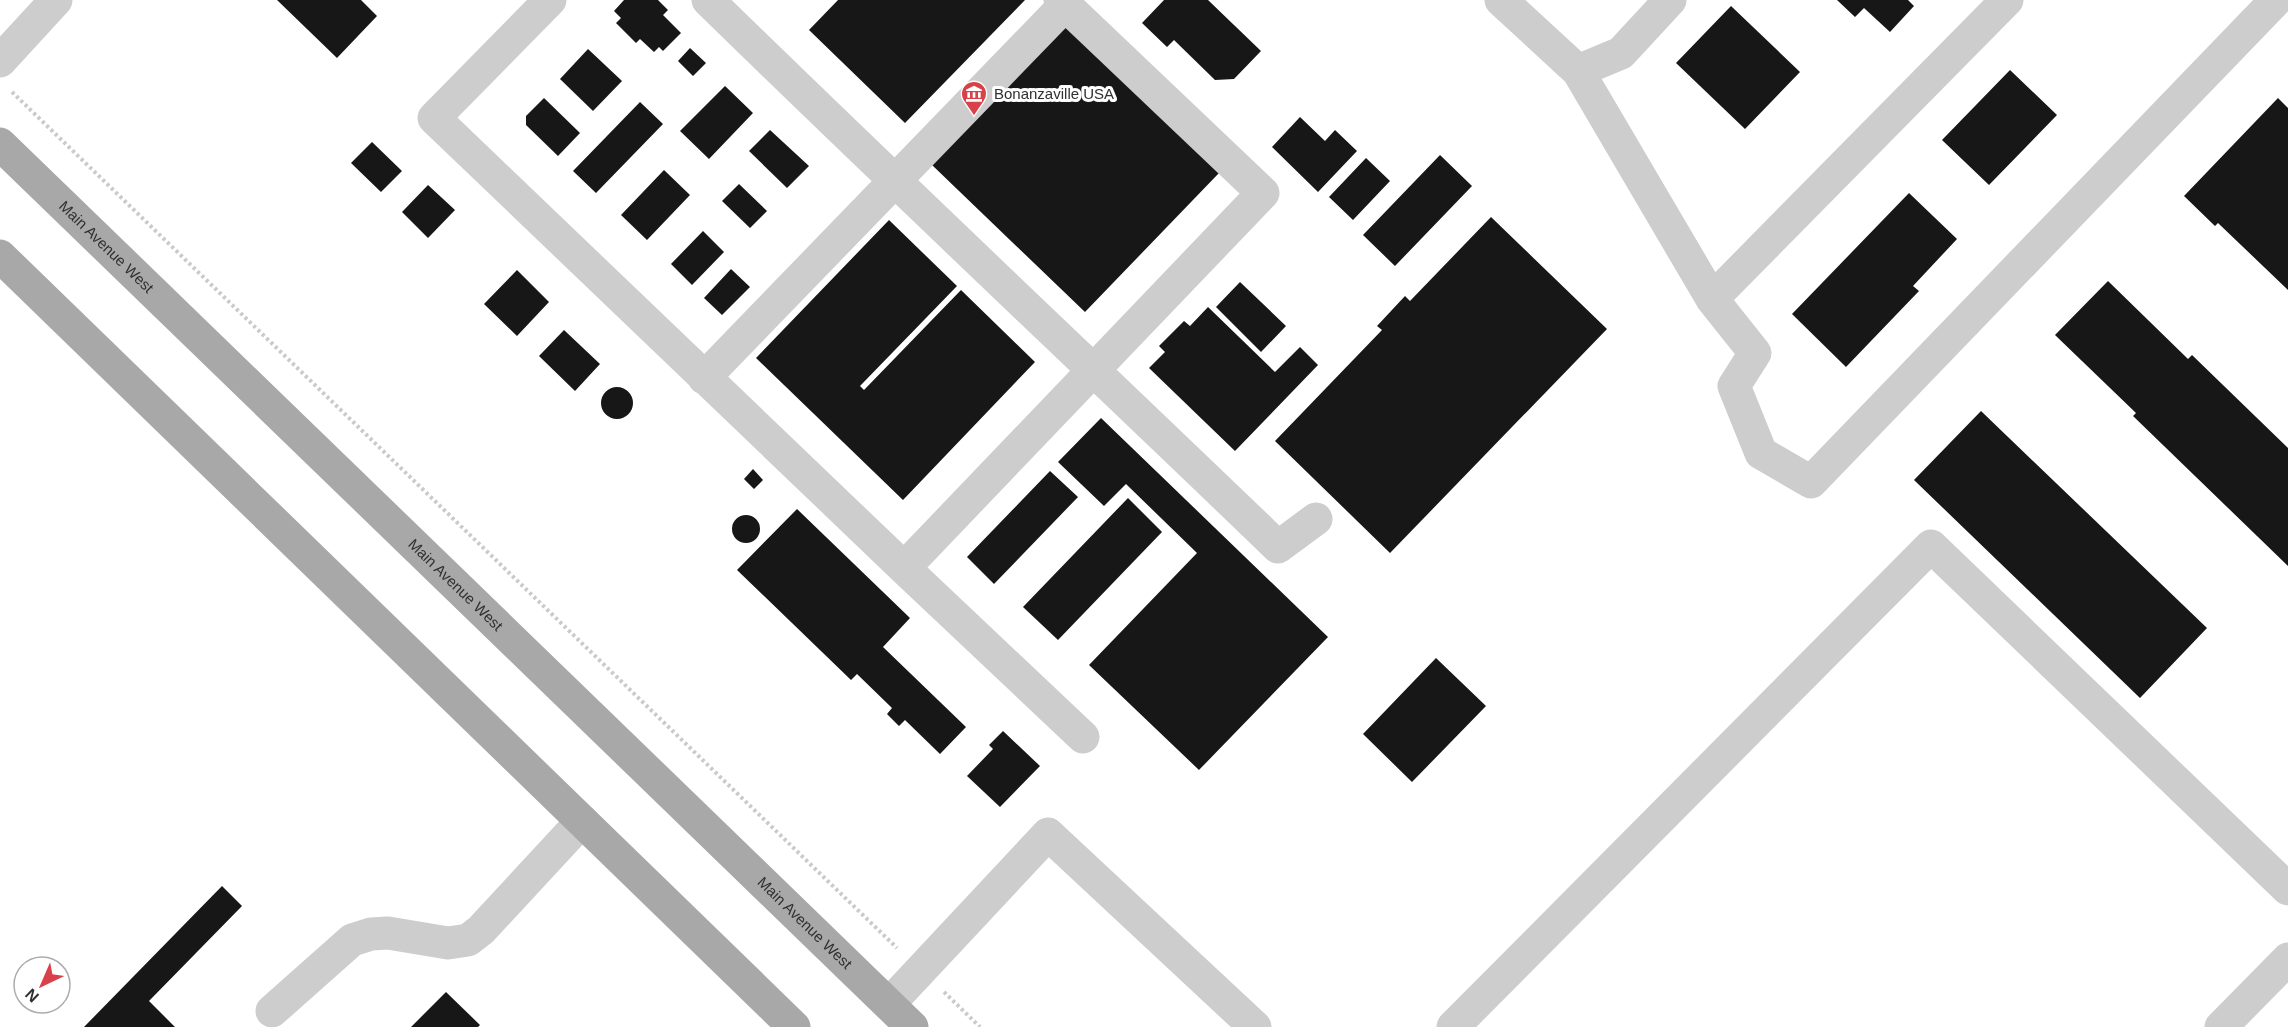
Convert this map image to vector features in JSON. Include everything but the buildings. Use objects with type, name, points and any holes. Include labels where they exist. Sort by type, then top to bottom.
[{"type":"main road","name":"Main Avenue West","points":[[0,144],[912,1027]]},
{"type":"main road","points":[[0,256],[794,1027]]},
{"type":"street","points":[[4,75],[56,0]]},
{"type":"street","points":[[550,0],[434,118],[1083,737]]},
{"type":"street","points":[[708,0],[894,182],[1278,547],[1316,519]]},
{"type":"street","points":[[1501,0],[1578,71],[1712,299],[1755,353],[1734,386],[1761,453],[1811,482],[2276,0]]},
{"type":"street","points":[[1578,71],[1621,53],[1670,0]]},
{"type":"street","points":[[1712,299],[2007,0]]},
{"type":"street","points":[[704,378],[894,182],[1062,3],[1263,193],[904,568]]},
{"type":"street","points":[[1453,1027],[1931,546],[2288,889]]},
{"type":"street","points":[[272,1011],[352,940],[371,934],[388,933],[448,943],[468,940],[481,930],[582,821]]},
{"type":"street","points":[[889,1004],[1048,834],[1255,1027]]},
{"type":"street","points":[[2221,1027],[2288,959]]},
{"type":"path","points":[[4,75],[980,1027]]},
{"type":"place","name":"Bonanzaville USA","points":[[974,117]]}]
